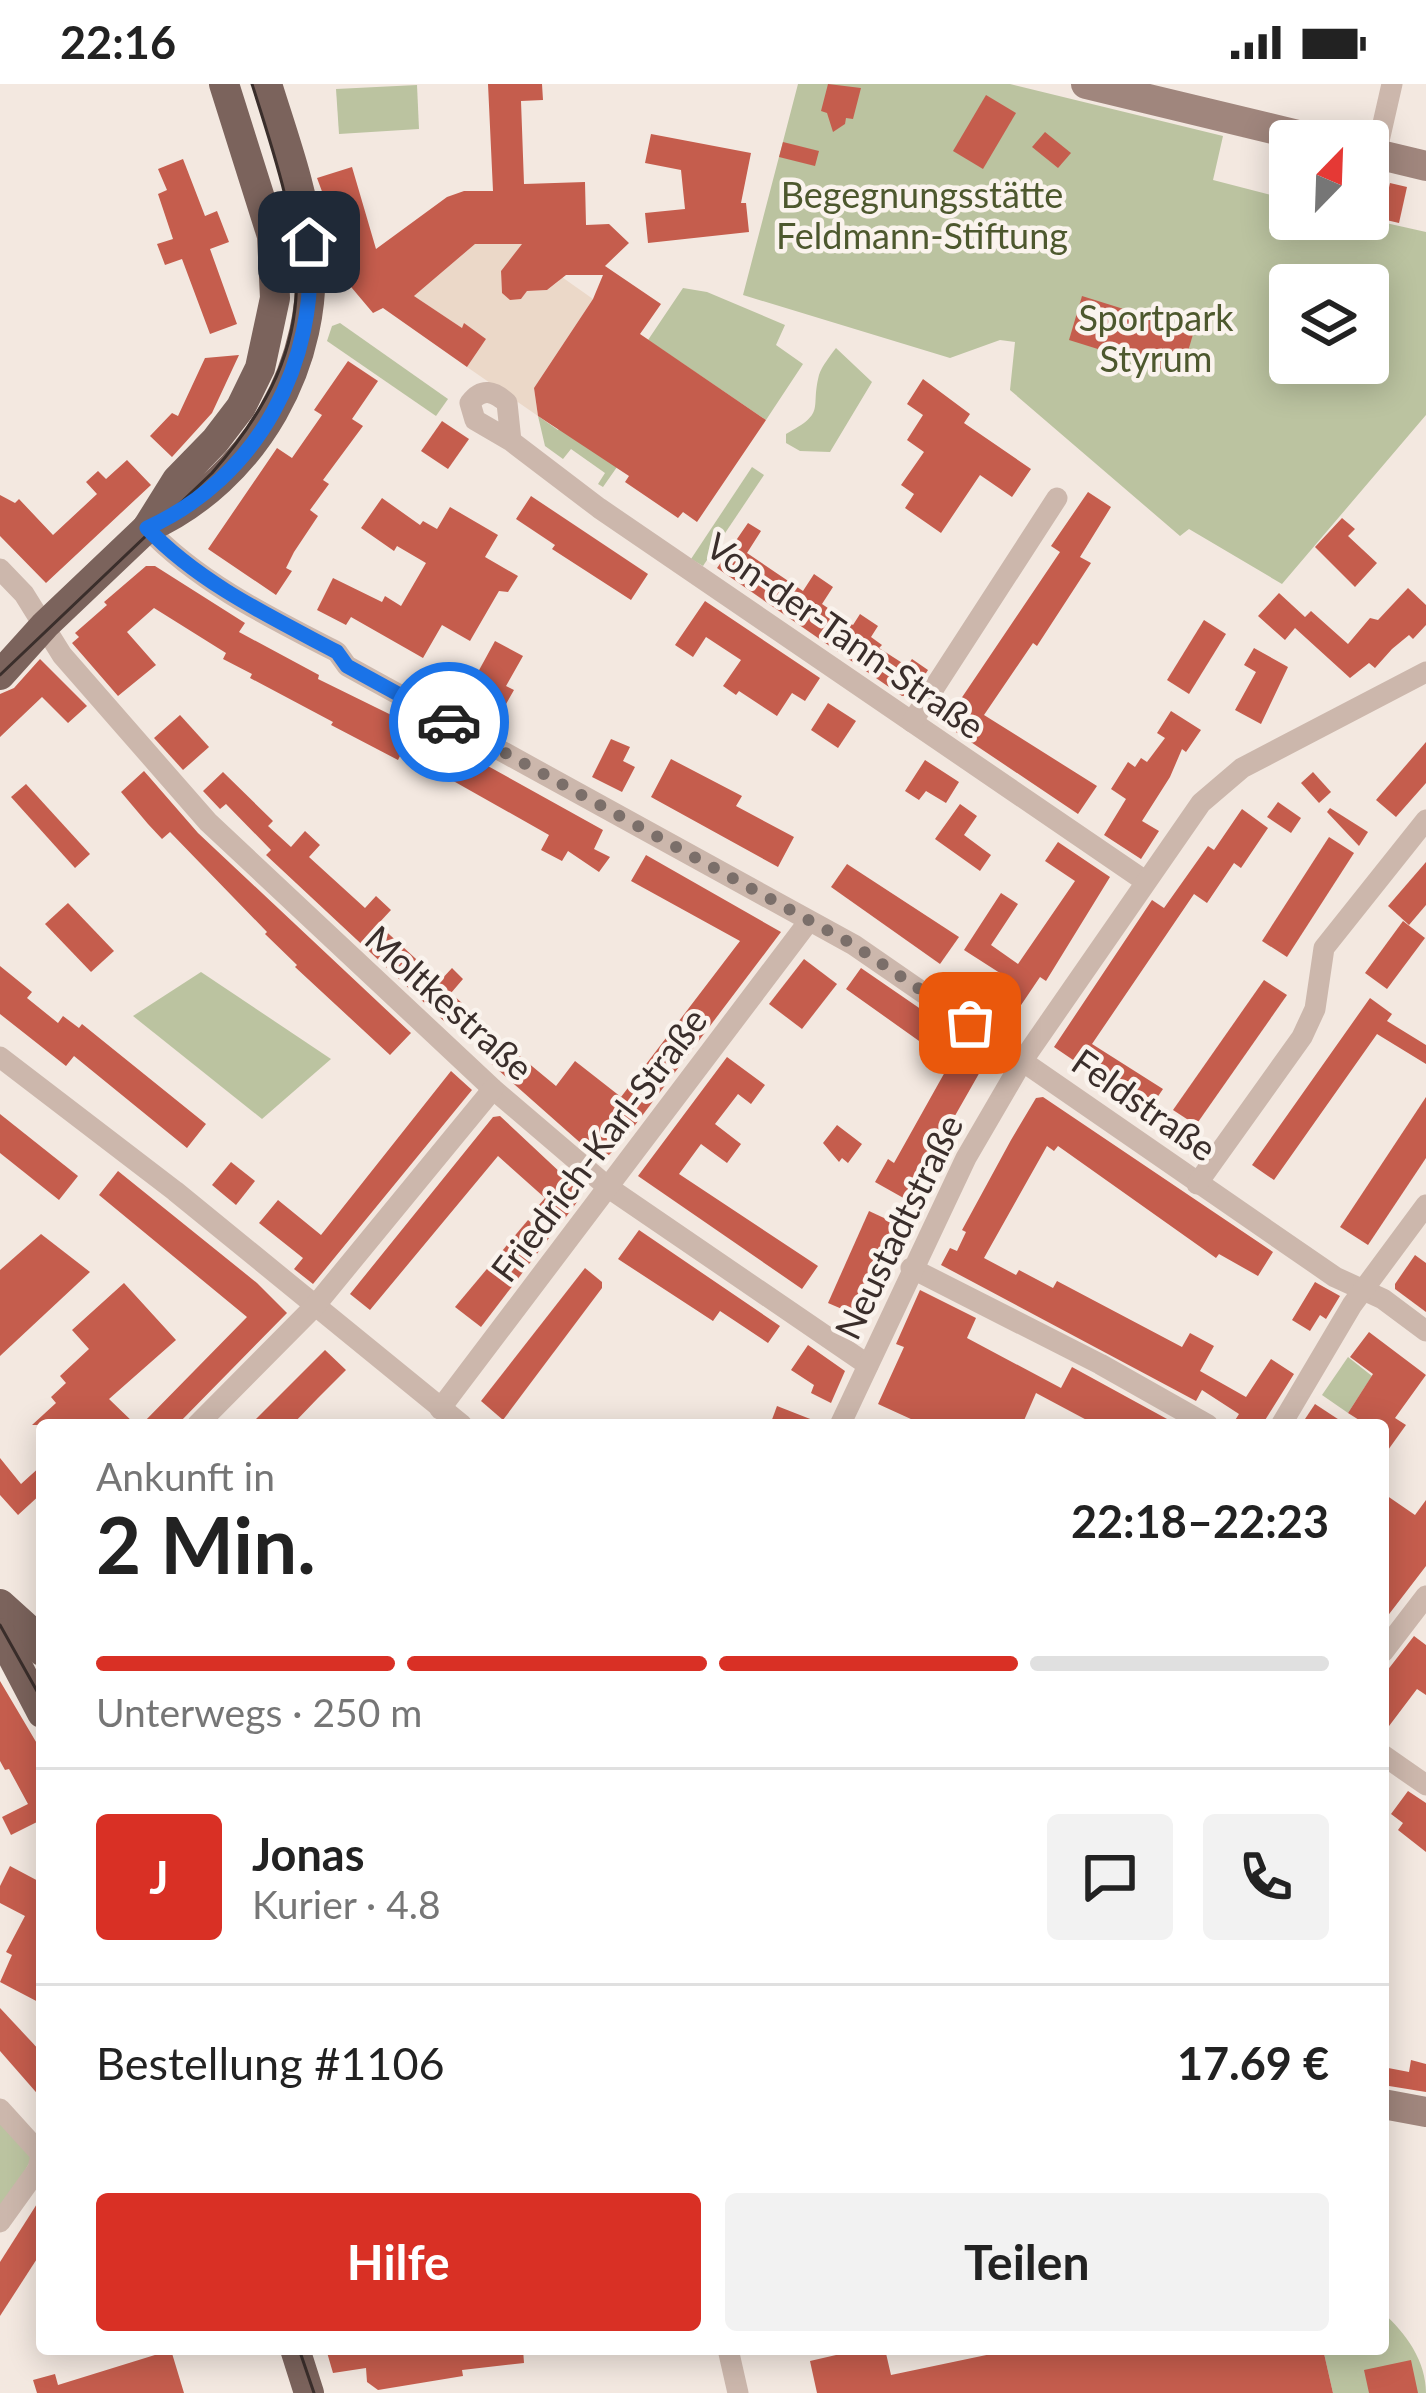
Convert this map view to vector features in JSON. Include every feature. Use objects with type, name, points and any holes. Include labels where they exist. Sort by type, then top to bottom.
[{"type":"main road","points":[[0,674],[147,528],[177,480],[241,407],[260,368],[275,298],[272,236],[224,84]]},
{"type":"main road","points":[[147,528],[196,503],[239,461],[290,380],[304,332],[310,256],[304,209],[267,84]]},
{"type":"main road","points":[[0,648],[45,626]]},
{"type":"main road","points":[[0,1604],[36,1641]]},
{"type":"main road","points":[[0,1634],[36,1700]]},
{"type":"main road","points":[[297,2355],[309,2393]]},
{"type":"street","points":[[1086,84],[1269,128]]},
{"type":"street","points":[[1382,120],[1392,84]]},
{"type":"street","points":[[1389,157],[1426,166]]},
{"type":"street","name":"Von-der-Tann-Straße","points":[[511,441],[599,508],[1145,881]]},
{"type":"street","points":[[911,722],[1057,498]]},
{"type":"street","name":"Feldstraße","points":[[147,528],[184,562],[337,652],[347,666],[809,921],[917,986],[1335,1277],[1384,1299],[1426,1331]]},
{"type":"street","name":"Moltkestraße","points":[[0,569],[24,594],[62,655],[208,821],[493,1089],[609,1188],[868,1365]]},
{"type":"street","name":"Neustadtstraße","points":[[844,1419],[965,1158],[1023,1060],[1201,803],[1242,768],[1426,672]]},
{"type":"street","points":[[1198,1184],[1301,1037],[1315,1010],[1324,948],[1426,820]]},
{"type":"street","name":"Friedrich-Karl-Straße","points":[[440,1408],[809,921]]},
{"type":"street","points":[[0,1057],[175,1191],[454,1419]]},
{"type":"street","points":[[203,1419],[314,1307],[493,1089]]},
{"type":"street","points":[[1285,1419],[1352,1305],[1426,1205]]},
{"type":"street","points":[[911,1268],[1197,1419]]},
{"type":"street","points":[[1389,1644],[1426,1596]]},
{"type":"street","points":[[1389,1759],[1426,1785]]},
{"type":"street","points":[[1389,2105],[1426,2112]]},
{"type":"street","points":[[0,2108],[36,2146]]},
{"type":"street","points":[[0,2222],[36,2172]]},
{"type":"street","points":[[729,2355],[738,2393]]},
{"type":"green space","points":[[798,84],[1010,84],[1223,136],[1213,180],[1269,195],[1269,240],[1389,240],[1389,224],[1426,232],[1426,415],[1282,584],[1189,529],[1180,536],[1010,390],[1015,342],[1000,340],[950,358],[743,295]]},
{"type":"green space","points":[[417,85],[419,129],[339,134],[336,89]]},
{"type":"green space","points":[[683,288],[707,292],[785,325],[776,345],[803,364],[766,420],[648,340]]},
{"type":"green space","points":[[340,323],[448,399],[436,416],[327,341],[332,326]]},
{"type":"green space","points":[[836,348],[872,382],[830,452],[800,451],[786,443],[786,434],[812,415],[819,375]]},
{"type":"green space","points":[[574,409],[617,467],[603,487],[598,484],[605,473],[571,449],[563,459],[545,446],[538,416],[558,430]]},
{"type":"green space","points":[[752,467],[764,475],[703,566],[691,559]]},
{"type":"green space","points":[[201,972],[331,1059],[262,1119],[133,1016]]},
{"type":"green space","points":[[1348,1357],[1372,1376],[1348,1413],[1322,1395]]},
{"type":"green space","points":[[0,2118],[35,2153],[0,2214]]},
{"type":"green space","points":[[1389,2319],[1413,2348],[1426,2393],[1333,2393],[1324,2355],[1389,2355]]},
{"type":"shaded area","points":[[475,244],[527,244],[518,262],[508,263],[501,271],[502,293],[521,299],[527,291],[547,290],[559,281],[559,275],[593,299],[534,388],[538,416],[467,367],[486,339],[414,296]]},
{"type":"building","points":[[488,84],[542,84],[543,100],[521,101],[524,184],[585,182],[586,225],[609,224],[629,243],[605,266],[661,304],[640,334],[766,420],[697,522],[683,512],[678,518],[625,482],[629,476],[538,416],[534,388],[593,299],[603,275],[566,275],[547,290],[527,291],[521,299],[510,300],[502,293],[501,271],[522,244],[475,244],[414,296],[486,339],[467,367],[383,308],[373,313],[341,275],[350,267],[317,178],[352,167],[376,249],[447,197],[464,191],[493,191]]},
{"type":"building","points":[[828,84],[861,88],[853,119],[846,118],[833,132],[827,113],[821,111]]},
{"type":"building","points":[[986,95],[1016,113],[983,169],[953,151]]},
{"type":"building","points":[[1045,132],[1071,153],[1058,168],[1032,147]]},
{"type":"building","points":[[651,134],[751,153],[741,203],[746,203],[749,232],[648,243],[645,213],[685,209],[681,170],[645,163]]},
{"type":"building","points":[[783,142],[819,151],[815,166],[779,157]]},
{"type":"building","points":[[183,159],[205,216],[217,211],[229,242],[210,249],[237,324],[210,334],[182,259],[165,265],[157,244],[173,239],[158,194],[167,190],[158,169]]},
{"type":"building","points":[[1390,183],[1407,187],[1399,223],[1389,221]]},
{"type":"building","points":[[1082,296],[1194,331],[1181,375],[1069,340]]},
{"type":"building","points":[[239,355],[212,413],[172,457],[150,436],[172,413],[178,416],[205,358]]},
{"type":"building","points":[[348,361],[378,381],[352,419],[363,426],[323,480],[329,484],[310,510],[318,516],[294,552],[286,568],[292,571],[276,595],[208,549],[277,448],[292,458],[322,415],[314,410]]},
{"type":"building","points":[[923,379],[970,414],[964,423],[1031,469],[1012,497],[980,475],[941,533],[905,508],[914,494],[901,485],[924,452],[907,440],[923,415],[907,404]]},
{"type":"building","points":[[442,421],[469,439],[448,469],[421,451]]},
{"type":"building","points":[[127,460],[151,485],[46,583],[0,536],[0,495],[15,503],[19,499],[53,535],[97,494],[86,482],[98,471],[106,479]]},
{"type":"building","points":[[1088,492],[1111,507],[1080,557],[1091,563],[1037,646],[1033,643],[984,715],[1097,786],[1078,814],[944,724],[1060,552],[1051,546]]},
{"type":"building","points":[[531,496],[648,574],[631,600],[552,549],[555,545],[516,519]]},
{"type":"building","points":[[382,498],[420,525],[423,521],[437,529],[450,507],[498,535],[485,557],[518,576],[508,592],[499,591],[470,641],[442,625],[423,658],[351,617],[346,625],[317,610],[333,578],[401,606],[426,563],[397,546],[394,551],[361,528]]},
{"type":"building","points":[[1342,518],[1355,529],[1348,536],[1377,563],[1355,587],[1315,547]]},
{"type":"building","points":[[748,523],[761,531],[747,553],[803,591],[814,574],[833,587],[822,604],[853,625],[860,614],[878,626],[871,637],[882,645],[879,648],[907,666],[912,659],[928,670],[912,695],[902,696],[717,568]]},
{"type":"building","points":[[146,566],[155,566],[245,623],[239,632],[319,675],[318,679],[432,735],[603,830],[594,849],[610,857],[599,872],[568,851],[562,861],[541,850],[549,835],[402,752],[398,760],[331,725],[333,722],[250,678],[252,674],[223,659],[226,653],[154,608],[127,632],[156,665],[118,696],[72,643],[79,637],[75,633],[107,605],[104,602]]},
{"type":"building","points":[[1408,588],[1426,605],[1426,625],[1375,668],[1369,663],[1350,678],[1295,628],[1285,640],[1258,616],[1279,593],[1305,617],[1311,611],[1348,644],[1370,618],[1378,620]]},
{"type":"building","points":[[705,601],[820,678],[805,701],[792,693],[777,716],[723,686],[741,660],[706,637],[693,657],[675,645]]},
{"type":"building","points":[[1204,620],[1226,634],[1189,694],[1167,680]]},
{"type":"building","points":[[495,641],[523,656],[506,686],[514,690],[501,713],[466,694]]},
{"type":"building","points":[[1254,648],[1288,667],[1261,724],[1235,710],[1256,672],[1244,665]]},
{"type":"building","points":[[40,659],[87,706],[68,723],[42,697],[0,737],[0,694],[14,688]]},
{"type":"building","points":[[828,703],[856,721],[838,748],[811,730]]},
{"type":"building","points":[[1171,711],[1201,730],[1186,752],[1182,749],[1142,821],[1159,831],[1141,859],[1104,835],[1126,799],[1111,789],[1128,762],[1135,767],[1141,758],[1147,762],[1165,738],[1157,733]]},
{"type":"building","points":[[180,715],[209,747],[183,770],[154,738]]},
{"type":"building","points":[[611,739],[630,747],[623,761],[635,767],[622,792],[592,777]]},
{"type":"building","points":[[1426,742],[1426,783],[1396,817],[1376,800]]},
{"type":"building","points":[[671,759],[742,796],[736,806],[794,837],[778,867],[651,797]]},
{"type":"building","points":[[925,760],[959,782],[946,803],[926,791],[919,800],[905,791]]},
{"type":"building","points":[[144,771],[198,833],[411,1033],[390,1055],[295,967],[170,832],[162,839],[148,824],[121,792]]},
{"type":"building","points":[[223,772],[273,821],[268,826],[291,847],[305,831],[320,845],[309,857],[365,908],[376,896],[391,910],[378,924],[440,981],[452,968],[463,979],[451,993],[463,1004],[446,1023],[266,855],[271,850],[226,804],[220,809],[203,791]]},
{"type":"building","points":[[1313,772],[1331,792],[1319,803],[1301,783]]},
{"type":"building","points":[[26,784],[90,854],[75,868],[11,797]]},
{"type":"building","points":[[1278,802],[1301,818],[1291,833],[1267,817]]},
{"type":"building","points":[[960,804],[977,816],[964,835],[991,855],[980,871],[935,839]]},
{"type":"building","points":[[1330,808],[1368,832],[1359,846],[1327,812]]},
{"type":"building","points":[[1242,809],[1268,828],[1241,868],[1234,863],[1207,903],[1194,894],[1092,1044],[1163,1089],[1148,1111],[1054,1047],[1152,900],[1164,908],[1208,846],[1214,850]]},
{"type":"building","points":[[1329,837],[1354,853],[1287,957],[1262,941]]},
{"type":"building","points":[[1058,842],[1110,877],[1046,981],[1040,977],[1013,1017],[987,1000],[1003,975],[964,950],[1001,893],[1018,904],[991,945],[1018,964],[1075,881],[1045,861]]},
{"type":"building","points":[[646,855],[781,932],[623,1141],[602,1162],[487,1060],[503,1042],[556,1086],[575,1061],[621,1097],[740,941],[631,881]]},
{"type":"building","points":[[1426,862],[1426,905],[1409,925],[1388,906]]},
{"type":"building","points":[[847,864],[959,937],[940,964],[831,887]]},
{"type":"building","points":[[68,903],[114,951],[91,972],[45,924]]},
{"type":"building","points":[[1403,921],[1425,938],[1387,989],[1365,973]]},
{"type":"building","points":[[804,959],[837,984],[802,1029],[769,1004]]},
{"type":"building","points":[[0,966],[32,992],[27,998],[58,1023],[63,1016],[79,1028],[82,1024],[206,1124],[187,1148],[74,1056],[66,1066],[0,1014]]},
{"type":"building","points":[[861,968],[989,1056],[907,1200],[875,1182],[888,1159],[894,1163],[950,1063],[846,989]]},
{"type":"building","points":[[1264,980],[1287,995],[1196,1125],[1173,1110]]},
{"type":"building","points":[[1370,998],[1392,1014],[1387,1021],[1426,1045],[1426,1064],[1377,1034],[1274,1180],[1252,1165]]},
{"type":"building","points":[[727,1057],[765,1085],[751,1104],[738,1094],[715,1124],[741,1144],[727,1163],[701,1144],[679,1174],[818,1266],[802,1289],[638,1176]]},
{"type":"building","points":[[451,1071],[472,1090],[313,1284],[294,1269],[303,1258],[259,1223],[278,1200],[321,1235]]},
{"type":"building","points":[[1043,1097],[1273,1252],[1258,1276],[1219,1254],[1216,1258],[1058,1146],[1054,1151],[1047,1146],[984,1258],[1053,1288],[1057,1281],[1182,1347],[1190,1333],[1214,1346],[1200,1371],[1246,1397],[1271,1359],[1294,1374],[1266,1419],[1236,1419],[1239,1414],[1202,1390],[1196,1401],[941,1265],[950,1248],[957,1251],[966,1232],[962,1230],[1036,1098]]},
{"type":"building","points":[[1426,1097],[1426,1158],[1368,1245],[1340,1227]]},
{"type":"building","points":[[0,1114],[78,1176],[59,1200],[0,1153]]},
{"type":"building","points":[[500,1116],[579,1190],[580,1198],[563,1221],[539,1205],[545,1198],[498,1156],[370,1310],[350,1294],[493,1117]]},
{"type":"building","points":[[837,1125],[862,1144],[848,1163],[842,1158],[839,1162],[823,1143]]},
{"type":"building","points":[[231,1162],[255,1181],[236,1205],[212,1185]]},
{"type":"building","points":[[118,1171],[257,1283],[287,1313],[183,1419],[147,1419],[247,1317],[99,1195]]},
{"type":"building","points":[[869,1211],[897,1224],[856,1315],[828,1303]]},
{"type":"building","points":[[528,1220],[549,1238],[481,1327],[455,1307]]},
{"type":"building","points":[[639,1230],[780,1326],[768,1343],[720,1311],[713,1321],[618,1259]]},
{"type":"building","points":[[41,1234],[90,1272],[0,1356],[0,1270]]},
{"type":"building","points":[[1415,1255],[1426,1263],[1426,1312],[1395,1289]]},
{"type":"building","points":[[585,1268],[602,1282],[504,1419],[481,1401]]},
{"type":"building","points":[[1315,1282],[1340,1296],[1326,1319],[1320,1315],[1310,1331],[1292,1320]]},
{"type":"building","points":[[124,1283],[176,1340],[109,1399],[130,1419],[39,1419],[56,1403],[51,1397],[66,1383],[60,1376],[89,1349],[72,1330]]},
{"type":"building","points":[[920,1290],[976,1318],[967,1338],[1061,1388],[1072,1367],[1167,1419],[1085,1419],[1036,1393],[1025,1419],[911,1419],[878,1404],[904,1347],[896,1344]]},
{"type":"building","points":[[1369,1332],[1426,1375],[1395,1418],[1406,1425],[1389,1449],[1389,1419],[1358,1419],[1348,1413],[1373,1374],[1350,1357]]},
{"type":"building","points":[[808,1345],[845,1371],[831,1403],[811,1393],[814,1385],[791,1370]]},
{"type":"building","points":[[325,1350],[346,1370],[298,1419],[256,1419]]},
{"type":"building","points":[[1315,1404],[1338,1419],[1305,1419]]},
{"type":"building","points":[[777,1406],[810,1419],[772,1419]]},
{"type":"building","points":[[0,1458],[21,1484],[36,1470],[36,1498],[18,1515],[0,1495]]},
{"type":"building","points":[[1389,1497],[1415,1515],[1426,1500],[1426,1566],[1389,1614]]},
{"type":"building","points":[[1414,1636],[1426,1645],[1426,1695],[1417,1689],[1389,1726],[1389,1668]]},
{"type":"building","points":[[0,1681],[36,1742],[36,1822],[11,1835],[2,1817],[28,1804],[0,1761]]},
{"type":"building","points":[[1408,1791],[1426,1803],[1426,1852],[1398,1830],[1403,1823],[1391,1814]]},
{"type":"building","points":[[10,1866],[36,1880],[36,2001],[0,1982],[12,1955],[6,1952],[25,1916],[0,1903],[0,1886]]},
{"type":"building","points":[[0,2008],[36,2047],[36,2092],[0,2051]]},
{"type":"building","points":[[1411,2060],[1426,2064],[1426,2092],[1389,2086],[1389,2068],[1409,2072]]},
{"type":"building","points":[[36,2205],[36,2260],[0,2316],[0,2262]]},
{"type":"building","points":[[155,2355],[173,2355],[184,2393],[37,2393],[33,2380],[55,2374],[58,2385]]},
{"type":"building","points":[[328,2355],[523,2355],[524,2363],[462,2370],[463,2376],[378,2390],[367,2382],[366,2368],[333,2373]]},
{"type":"building","points":[[836,2355],[886,2355],[891,2375],[986,2355],[1324,2355],[1333,2393],[817,2393],[810,2361]]},
{"type":"building","points":[[1411,2360],[1418,2393],[1369,2393],[1364,2370]]},
{"type":"tram line","points":[[0,675],[212,473],[251,423],[276,376],[291,331],[294,241],[252,84]]},
{"type":"tram line","points":[[0,1625],[36,1689]]},
{"type":"tram line","points":[[301,2355],[314,2393]]},
{"type":"way so far","points":[[449,722],[854,945],[970,1023]]},
{"type":"route","points":[[309,242],[304,332],[290,380],[266,424],[239,461],[196,503],[147,528],[184,562],[242,600],[449,722]]},
{"type":"park label","name":"Begegnungsstätte Feldmann-Stiftung","points":[[922,216]]},
{"type":"park label","name":"Sportpark Styrum","points":[[1156,338]]}]
